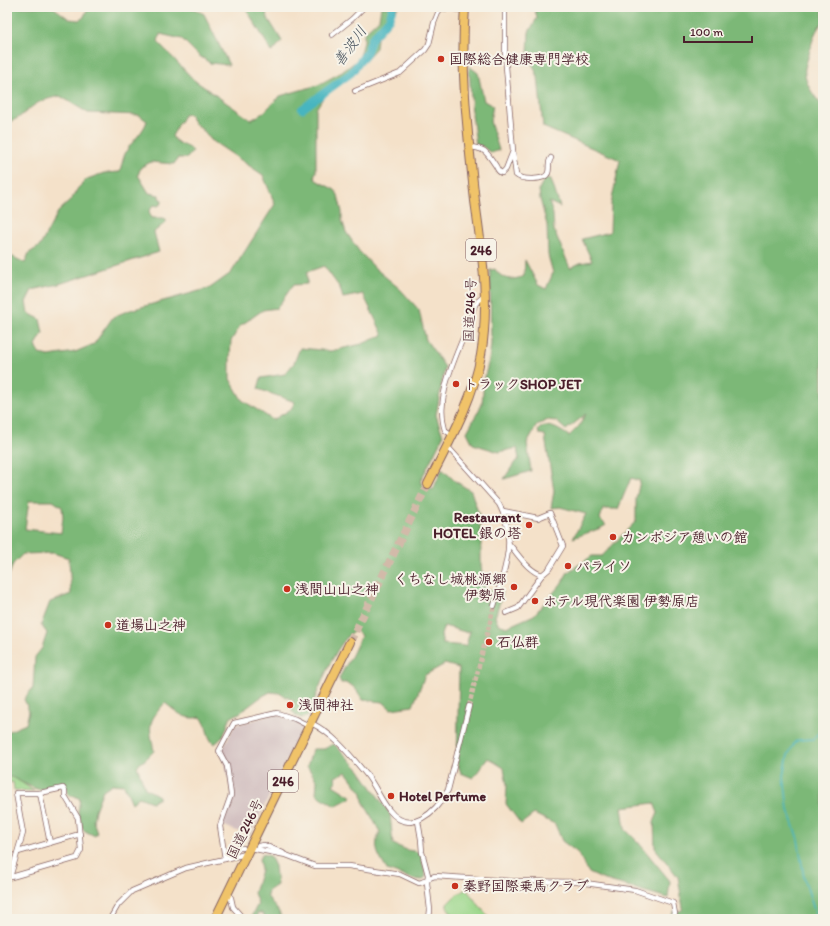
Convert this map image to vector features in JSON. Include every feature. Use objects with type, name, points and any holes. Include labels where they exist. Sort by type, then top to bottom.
[{"type":"highway","name":"国道246号","points":[[428,484],[470,395],[481,356],[485,327],[486,296],[469,147],[464,85],[465,9]]},
{"type":"highway","name":"国道246号","points":[[215,919],[350,642]]},
{"type":"street","points":[[332,35],[352,20],[364,7]]},
{"type":"street","points":[[505,7],[505,54],[516,175],[522,179],[541,178],[546,176],[551,158]]},
{"type":"street","points":[[355,91],[400,73],[425,50],[429,44],[434,23],[440,8],[465,9]]},
{"type":"street","points":[[469,147],[483,149],[489,155],[499,172],[502,173],[506,169],[513,151]]},
{"type":"street","points":[[452,435],[445,430],[443,418],[442,407],[447,382],[474,307],[476,303],[486,296]]},
{"type":"street","points":[[447,446],[493,497],[503,511],[507,525],[509,544],[506,564],[494,606]]},
{"type":"street","points":[[503,511],[535,518],[550,513],[563,546],[549,569],[542,575],[518,608],[506,613]]},
{"type":"street","points":[[509,544],[528,567],[542,575]]},
{"type":"street","points":[[225,859],[220,826],[231,795],[227,766],[219,751],[234,723],[277,712],[310,724],[328,733],[367,776],[390,811],[408,822],[418,821],[433,810],[448,790],[469,706]]},
{"type":"street","points":[[62,788],[65,791],[66,796],[78,818],[81,850],[77,858],[9,877],[23,832],[16,793],[40,793],[62,788]]},
{"type":"street","points":[[40,793],[50,843]]},
{"type":"street","points":[[418,821],[422,852],[428,875],[430,910],[429,919]]},
{"type":"street","points":[[18,852],[80,834]]},
{"type":"street","points":[[110,919],[118,905],[132,891],[186,868],[225,859],[249,849],[264,845],[315,866],[349,866],[371,868],[400,874],[419,883],[431,877],[441,876],[511,881],[578,882],[625,888],[673,903],[674,914],[671,919]]},
{"type":"street","points":[[249,849],[284,854]]},
{"type":"street","points":[[228,893],[233,907],[240,915],[239,919]]},
{"type":"shaded area","points":[[276,714],[295,721],[303,726],[250,836],[222,825],[232,795],[222,750],[235,725]]},
{"type":"green space","points":[[7,7],[53,7],[69,19],[79,20],[83,18],[89,7],[191,7],[204,14],[229,65],[210,63],[198,55],[182,39],[160,34],[158,42],[194,80],[251,120],[263,113],[280,96],[318,85],[342,72],[359,59],[364,42],[364,33],[379,19],[381,7],[399,7],[395,11],[388,25],[377,38],[376,48],[364,61],[324,96],[316,109],[316,172],[314,176],[316,180],[335,190],[338,195],[342,212],[342,220],[346,232],[359,251],[376,269],[400,289],[419,310],[426,340],[445,367],[436,415],[443,436],[420,482],[433,490],[442,469],[455,481],[471,491],[479,515],[481,535],[481,566],[484,587],[503,592],[495,617],[498,624],[507,627],[534,615],[561,584],[568,572],[592,556],[602,556],[636,521],[636,499],[640,481],[631,478],[618,509],[603,509],[600,519],[606,525],[573,538],[586,514],[560,507],[551,508],[554,491],[545,435],[539,434],[538,430],[542,427],[549,426],[558,429],[569,436],[579,426],[586,414],[566,430],[556,421],[548,420],[537,425],[527,443],[531,471],[504,479],[515,462],[519,459],[517,448],[499,452],[473,444],[467,432],[482,404],[484,379],[489,360],[491,344],[490,270],[495,269],[504,277],[512,279],[520,278],[524,276],[525,260],[538,285],[546,289],[553,273],[548,255],[547,225],[539,189],[545,178],[551,179],[560,207],[549,202],[553,214],[554,230],[570,268],[580,263],[592,261],[582,239],[610,232],[611,204],[620,160],[543,127],[538,77],[528,54],[529,32],[537,18],[534,7],[823,7],[823,22],[813,38],[805,66],[805,73],[807,83],[823,106],[823,919],[670,919],[674,911],[681,911],[683,908],[678,877],[655,848],[654,822],[658,813],[654,803],[622,807],[625,829],[638,842],[670,881],[668,898],[602,879],[589,873],[578,853],[562,841],[555,824],[534,814],[521,824],[506,804],[507,785],[504,768],[488,758],[473,778],[461,773],[457,762],[459,668],[445,664],[425,675],[413,706],[391,709],[383,702],[363,700],[351,685],[341,683],[339,678],[361,636],[356,630],[348,636],[334,656],[308,716],[306,717],[299,717],[292,711],[294,701],[279,693],[270,692],[230,718],[223,736],[214,744],[211,741],[201,717],[186,717],[165,703],[152,720],[151,736],[154,751],[137,766],[145,788],[159,796],[159,798],[152,802],[139,797],[132,803],[124,785],[112,784],[103,790],[95,810],[93,821],[97,832],[95,836],[83,830],[78,812],[80,799],[75,796],[69,796],[63,787],[55,786],[37,789],[11,777],[7,777],[7,732],[26,724],[29,711],[24,699],[33,688],[35,657],[42,648],[47,633],[41,625],[50,602],[71,594],[69,558],[53,553],[23,554],[13,564],[7,581],[7,256],[13,257],[25,263],[29,253],[40,246],[58,212],[71,200],[78,188],[87,179],[104,173],[120,172],[129,146],[143,129],[147,121],[139,115],[88,113],[60,96],[38,103],[19,117],[7,122]],"holes":[[[189,114],[195,124],[205,132],[211,140],[263,175],[275,204],[231,273],[210,288],[127,311],[113,317],[94,344],[75,352],[49,356],[39,354],[36,345],[43,333],[40,319],[28,313],[26,302],[32,290],[59,284],[159,252],[154,232],[166,222],[166,219],[151,218],[149,211],[154,205],[158,206],[162,203],[162,200],[159,198],[159,195],[149,193],[138,175],[141,167],[151,162],[174,164],[178,158],[187,158],[193,151],[176,141],[172,136],[184,115]],[[324,266],[340,288],[343,298],[363,294],[383,335],[362,344],[331,351],[300,348],[294,363],[285,374],[261,378],[258,389],[295,402],[291,409],[273,420],[242,400],[230,379],[231,341],[240,326],[263,310],[277,308],[293,285],[307,284],[307,272]],[[29,501],[53,501],[62,507],[63,517],[61,533],[25,529]],[[444,626],[465,632],[470,631],[466,646],[443,644],[441,635]]]},
{"type":"green space","points":[[245,7],[265,7],[267,17],[282,41],[272,52]]},
{"type":"green space","points":[[469,66],[478,73],[484,101],[493,106],[490,121],[499,150],[491,153],[482,146],[476,145],[472,114]]},
{"type":"green space","points":[[334,744],[359,769],[390,814],[393,844],[407,850],[420,852],[426,876],[423,880],[413,879],[387,870],[379,856],[377,847],[380,832],[363,801],[362,793],[346,772],[335,777],[336,781],[333,785],[352,797],[335,806],[316,794],[317,781],[307,766],[313,749],[324,749]]},
{"type":"green space","points":[[7,774],[34,791],[14,790],[13,782],[7,783]]},
{"type":"green space","points":[[262,854],[270,856],[275,866],[277,885],[268,891],[267,896],[279,912],[282,919],[265,919],[262,913],[257,913],[257,919],[250,919],[258,904],[254,893],[261,870],[259,859]]},
{"type":"green space","points":[[466,889],[489,919],[456,919],[447,907],[447,904],[456,895]]},
{"type":"waterway","name":"善波川","points":[[302,109],[351,73],[367,52],[372,38],[389,19],[393,7]]},
{"type":"waterway","points":[[817,919],[804,878],[798,839],[788,810],[784,776],[788,755],[795,742],[799,740],[813,739],[823,728]]},
{"type":"tunnel","points":[[350,642],[428,484]]},
{"type":"tunnel","points":[[469,706],[494,606]]},
{"type":"place","name":"国際総合健康専門学校","points":[[441,59]]},
{"type":"place","name":"トラックSHOP JET","points":[[456,384]]},
{"type":"place","name":"Restaurant HOTEL 銀の塔","points":[[529,525]]},
{"type":"place","name":"カンボジア憩いの館","points":[[613,537]]},
{"type":"place","name":"パライソ","points":[[568,566]]},
{"type":"place","name":"くちなし城桃源郷 伊勢原","points":[[514,587]]},
{"type":"place","name":"浅間山山之神","points":[[287,589]]},
{"type":"place","name":"ホテル現代楽園 伊勢原店","points":[[535,601]]},
{"type":"place","name":"道場山之神","points":[[108,625]]},
{"type":"place","name":"石仏群","points":[[489,642]]},
{"type":"place","name":"浅間神社","points":[[290,705]]},
{"type":"place","name":"Hotel Perfume","points":[[391,796]]},
{"type":"place","name":"秦野国際乗馬クラブ","points":[[455,886]]}]
